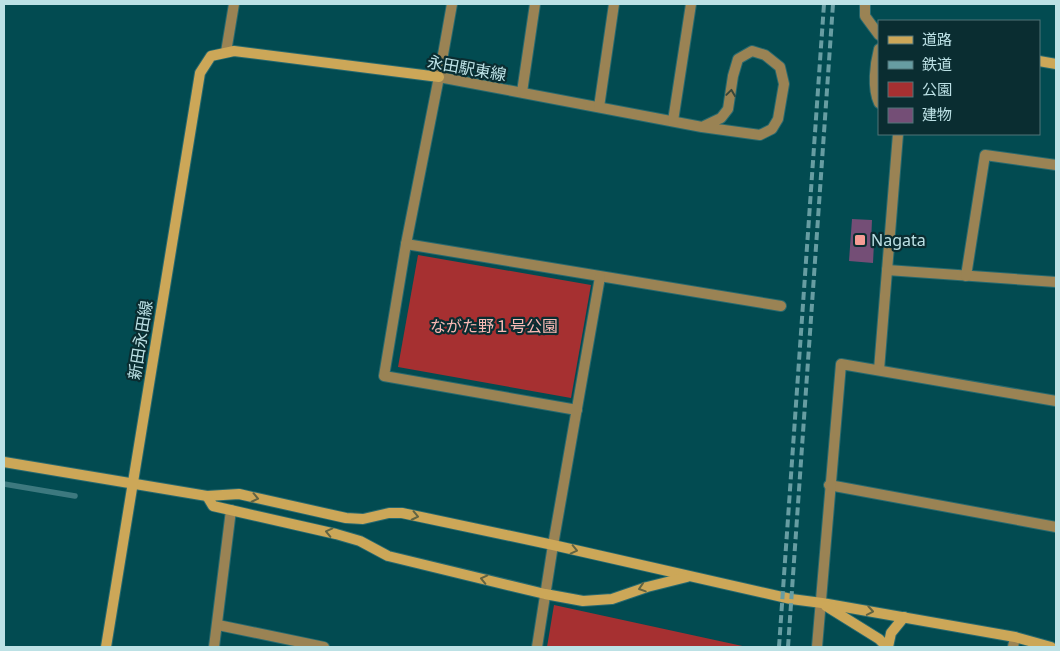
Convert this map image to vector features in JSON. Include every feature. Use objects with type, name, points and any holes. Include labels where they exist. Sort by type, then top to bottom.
[{"type":"street","points":[[226,52],[234,4]]},
{"type":"street","points":[[452,4],[406,244],[384,376],[577,410]]},
{"type":"street","points":[[522,92],[535,4]]},
{"type":"street","points":[[600,107],[614,4]]},
{"type":"street","points":[[673,121],[691,4]]},
{"type":"street","points":[[865,4],[865,16],[878,34]]},
{"type":"street","name":"永田駅東線","points":[[226,52],[268,54],[439,77],[702,127],[760,135],[772,129],[778,119],[784,84],[780,67],[765,55],[752,52],[738,59],[733,76],[728,109],[721,118],[702,127]]},
{"type":"street","name":"新田永田線","points":[[106,647],[200,73],[210,56],[226,52]]},
{"type":"street","points":[[878,58],[876,97],[878,101]]},
{"type":"street","points":[[1040,61],[1056,64]]},
{"type":"street","points":[[879,370],[898,135]]},
{"type":"street","points":[[966,276],[985,155],[1056,165]]},
{"type":"street","points":[[406,244],[781,306]]},
{"type":"street","points":[[887,270],[1056,282]]},
{"type":"street","points":[[537,647],[600,277]]},
{"type":"street","points":[[817,647],[841,364],[1056,401]]},
{"type":"street","points":[[4,462],[207,496],[239,494],[346,518],[363,519],[389,513],[402,514],[553,545],[791,599],[904,617],[1014,642],[1051,647]]},
{"type":"street","points":[[830,485],[1056,527]]},
{"type":"street","points":[[207,496],[213,506],[336,534],[360,541],[388,556],[545,594],[583,601],[612,599],[647,586],[689,576]]},
{"type":"street","points":[[214,647],[231,510]]},
{"type":"street","points":[[822,603],[880,640],[887,647],[892,634],[904,617]]},
{"type":"street","points":[[218,625],[300,645],[324,647]]},
{"type":"green space","name":"ながた野１号公園","points":[[418,255],[591,285],[571,398],[398,367]]},
{"type":"green space","points":[[554,605],[747,647],[547,647]]},
{"type":"building","points":[[852,219],[872,220],[871,243],[874,243],[873,263],[849,261]]},
{"type":"waterway","points":[[4,484],[75,496]]},
{"type":"railway","points":[[779,647],[824,4]]},
{"type":"railway","points":[[788,647],[833,4]]},
{"type":"place","name":"Nagata","points":[[860,240]]}]
